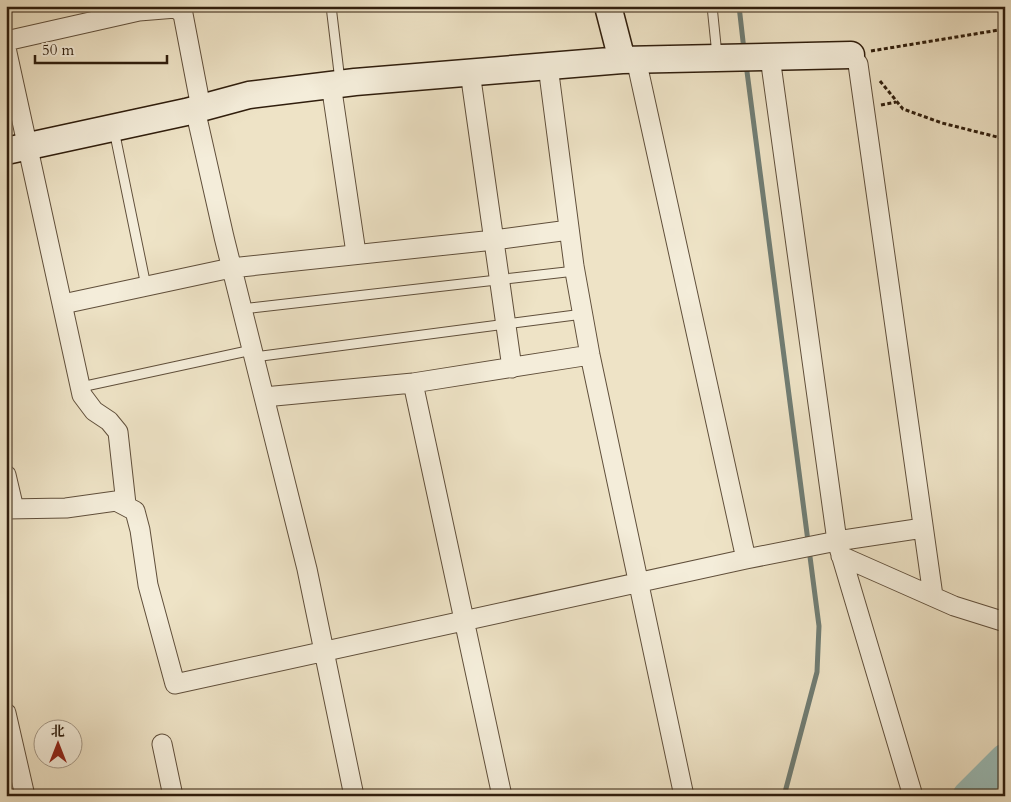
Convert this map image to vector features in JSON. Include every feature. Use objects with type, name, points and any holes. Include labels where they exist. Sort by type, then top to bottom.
[{"type":"street","points":[[608,6],[629,60],[746,559]]},
{"type":"street","points":[[6,41],[138,9],[176,8],[183,14],[198,109],[232,268],[307,570],[354,796]]},
{"type":"street","points":[[6,48],[17,149],[62,304],[82,395],[94,411],[109,421],[118,432],[126,504]]},
{"type":"street","points":[[17,149],[198,109],[248,95],[335,84],[629,60],[850,55],[858,64],[933,596]]},
{"type":"street","points":[[764,57],[835,546],[913,796]]},
{"type":"street","points":[[548,66],[569,230],[590,355],[684,796]]},
{"type":"street","points":[[470,72],[512,368]]},
{"type":"street","points":[[335,84],[356,253]]},
{"type":"street","points":[[62,304],[232,268],[356,253],[494,240],[569,230]]},
{"type":"street","points":[[264,397],[413,383],[590,355]]},
{"type":"street","points":[[413,383],[502,796]]},
{"type":"street","points":[[6,475],[10,509],[66,508],[116,501],[126,504],[135,511],[148,585],[174,684],[746,559],[788,551],[835,546],[923,528]]},
{"type":"street","points":[[835,546],[954,606],[1005,622]]},
{"type":"street","points":[[6,713],[25,796]]},
{"type":"street","points":[[162,744],[170,795]]},
{"type":"lane","points":[[331,6],[335,84]]},
{"type":"lane","points":[[712,6],[720,58]]},
{"type":"lane","points":[[114,128],[146,286]]},
{"type":"lane","points":[[242,309],[575,271]]},
{"type":"lane","points":[[81,387],[253,353],[583,314]]},
{"type":"path","points":[[850,55],[1005,29]]},
{"type":"path","points":[[875,75],[903,109],[942,123],[1005,139]]},
{"type":"waterway","points":[[739,6],[744,50]]},
{"type":"waterway","points":[[746,64],[819,626],[817,672],[784,796]]},
{"type":"waterway","points":[[968,796],[1005,759]]}]
